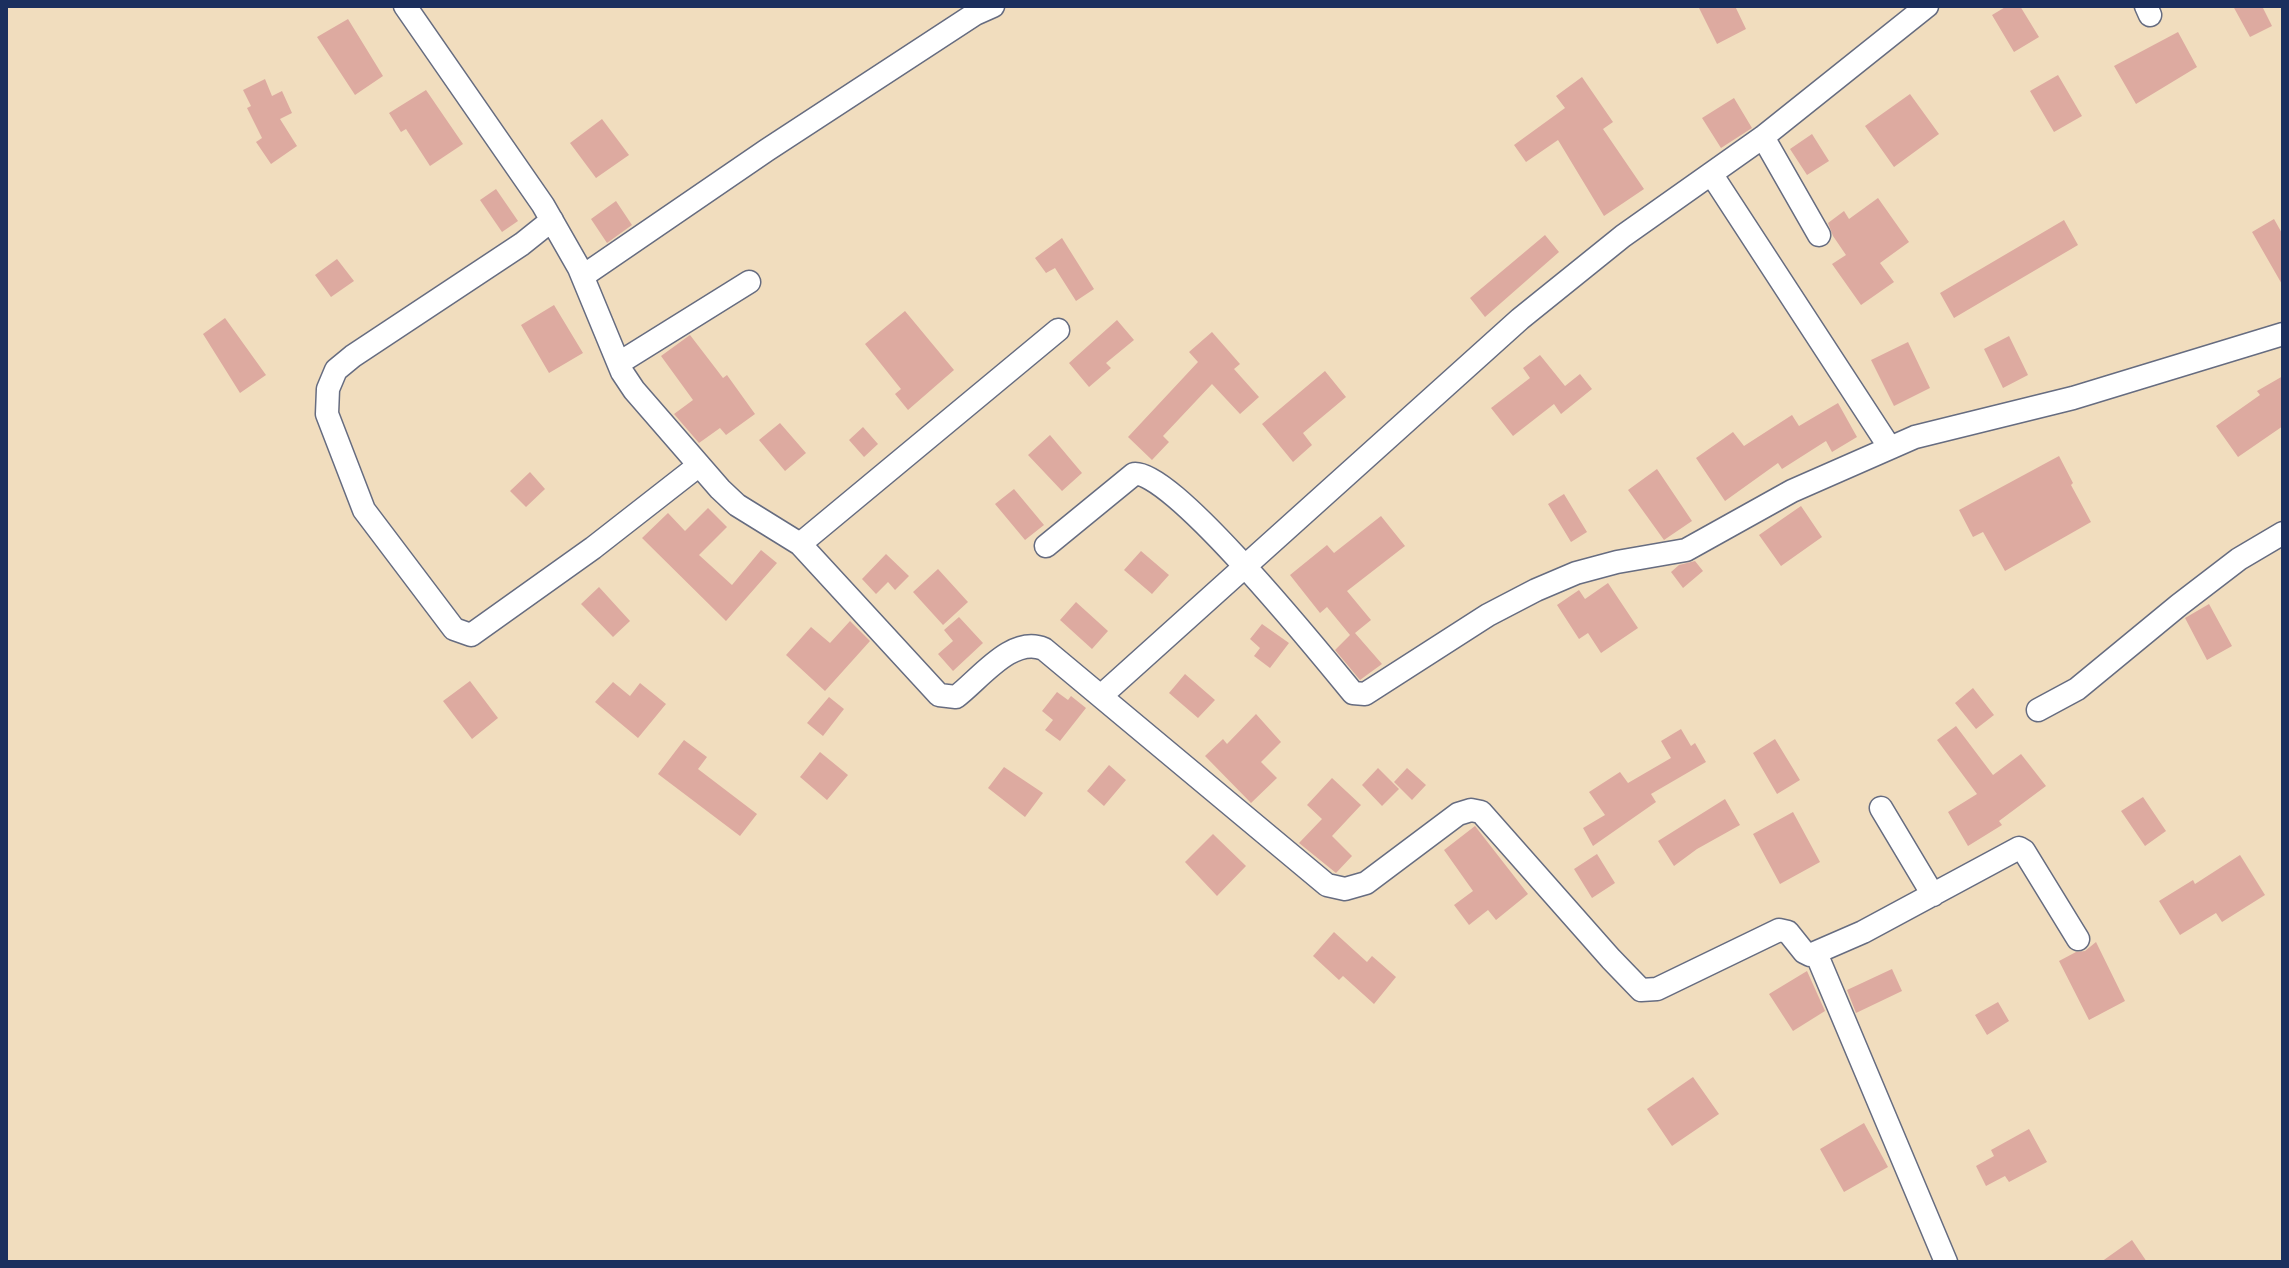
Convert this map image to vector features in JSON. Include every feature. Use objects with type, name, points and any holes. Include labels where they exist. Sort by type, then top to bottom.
[{"type":"street","points":[[405,6],[552,220],[583,276],[619,363],[634,390],[698,466],[737,505],[800,544],[942,696],[956,697],[1003,658],[1028,645],[1044,649],[1331,887],[1345,889],[1366,883],[1458,814],[1476,810],[1484,814],[1641,990],[1657,989],[1779,930],[1788,932],[1805,954],[1816,953],[1863,932],[2020,848],[2078,939]]},
{"type":"street","points":[[583,276],[767,150],[975,14],[993,6]]},
{"type":"street","points":[[1102,695],[1520,319],[1623,236],[1763,137],[1927,6]]},
{"type":"street","points":[[1763,137],[1819,235]]},
{"type":"street","points":[[1712,175],[1890,448]]},
{"type":"street","points":[[552,220],[522,244],[336,370],[328,389],[327,414],[364,510],[454,629],[471,635],[593,548],[698,466]]},
{"type":"street","points":[[619,363],[749,282]]},
{"type":"street","points":[[800,544],[1058,330]]},
{"type":"street","points":[[1046,546],[1134,474],[1140,473],[1163,487],[1206,525],[1353,693],[1365,694],[1488,615],[1536,590],[1603,566],[1686,550],[1792,491],[1915,437],[2073,398],[2283,334]]},
{"type":"street","points":[[2038,710],[2077,689],[2239,559],[2283,533]]},
{"type":"street","points":[[1881,808],[1933,895]]},
{"type":"street","points":[[1816,953],[1946,1262]]},
{"type":"building","points":[[1698,6],[1735,6],[1746,29],[1717,44]]},
{"type":"building","points":[[2007,6],[2020,6],[2039,37],[2014,52],[1992,15]]},
{"type":"building","points":[[2233,6],[2262,6],[2272,26],[2250,37]]},
{"type":"building","points":[[348,19],[383,76],[355,95],[317,37]]},
{"type":"building","points":[[2178,32],[2197,67],[2136,104],[2114,66]]},
{"type":"building","points":[[2058,75],[2082,116],[2054,132],[2030,91]]},
{"type":"building","points":[[1582,77],[1613,122],[1603,129],[1644,189],[1604,216],[1558,140],[1526,162],[1514,145],[1565,108],[1556,96]]},
{"type":"building","points":[[265,79],[272,96],[282,91],[292,113],[280,119],[297,146],[271,164],[256,142],[262,138],[247,108],[251,106],[243,90]]},
{"type":"building","points":[[426,90],[463,144],[430,166],[406,129],[401,132],[389,113]]},
{"type":"building","points":[[1910,94],[1939,134],[1894,167],[1865,126]]},
{"type":"building","points":[[1734,98],[1752,128],[1721,148],[1702,118]]},
{"type":"building","points":[[602,119],[629,155],[596,178],[570,143]]},
{"type":"building","points":[[1812,134],[1829,161],[1807,175],[1790,149]]},
{"type":"building","points":[[496,189],[518,221],[502,232],[480,200]]},
{"type":"building","points":[[1878,198],[1909,242],[1880,263],[1894,282],[1861,305],[1832,264],[1846,255],[1828,223],[1844,211],[1849,219]]},
{"type":"building","points":[[616,201],[632,225],[607,243],[591,219]]},
{"type":"building","points":[[2274,219],[2283,235],[2283,286],[2252,232]]},
{"type":"building","points":[[2064,220],[2078,245],[1954,318],[1940,293]]},
{"type":"building","points":[[1545,235],[1559,252],[1485,317],[1470,298]]},
{"type":"building","points":[[1062,238],[1094,289],[1076,301],[1055,268],[1046,273],[1035,258]]},
{"type":"building","points":[[337,259],[354,281],[331,297],[315,275]]},
{"type":"building","points":[[554,305],[583,353],[549,373],[521,325]]},
{"type":"building","points":[[905,311],[954,370],[908,410],[895,394],[901,389],[865,344]]},
{"type":"building","points":[[225,318],[266,375],[240,393],[203,334]]},
{"type":"building","points":[[1117,320],[1134,340],[1106,363],[1111,368],[1089,387],[1069,363]]},
{"type":"building","points":[[1212,332],[1240,364],[1234,369],[1259,397],[1240,414],[1212,384],[1163,436],[1169,442],[1152,460],[1128,437],[1198,362],[1189,352]]},
{"type":"building","points":[[690,335],[723,378],[727,375],[755,414],[726,435],[720,428],[699,443],[674,414],[693,400],[661,356]]},
{"type":"building","points":[[2009,336],[2028,375],[2003,388],[1984,349]]},
{"type":"building","points":[[1908,342],[1930,388],[1894,406],[1871,360]]},
{"type":"building","points":[[1540,355],[1565,386],[1580,374],[1592,389],[1561,414],[1554,404],[1513,436],[1491,408],[1530,378],[1523,368]]},
{"type":"building","points":[[1325,371],[1346,397],[1303,433],[1312,445],[1293,462],[1262,424]]},
{"type":"building","points":[[2283,376],[2283,426],[2238,457],[2216,426],[2260,395],[2257,391]]},
{"type":"building","points":[[1838,403],[1857,437],[1832,452],[1826,441],[1782,469],[1778,463],[1725,501],[1696,458],[1733,432],[1744,446],[1792,415],[1799,426]]},
{"type":"building","points":[[780,423],[806,453],[785,471],[759,440]]},
{"type":"building","points":[[863,427],[878,444],[864,457],[849,440]]},
{"type":"building","points":[[1050,435],[1082,473],[1062,491],[1028,455]]},
{"type":"building","points":[[2059,456],[2091,522],[2005,571],[1983,532],[1973,537],[1959,510]]},
{"type":"building","points":[[1657,469],[1692,521],[1664,540],[1628,490]]},
{"type":"building","points":[[530,472],[545,489],[526,507],[510,491]]},
{"type":"building","points":[[1014,489],[1044,525],[1025,540],[995,504]]},
{"type":"building","points":[[1564,494],[1587,532],[1571,542],[1548,504]]},
{"type":"building","points":[[1801,506],[1822,537],[1781,566],[1759,535]]},
{"type":"building","points":[[708,508],[727,527],[699,555],[732,585],[761,550],[777,563],[726,621],[642,538],[668,513],[685,531]]},
{"type":"building","points":[[1381,516],[1405,546],[1347,591],[1371,620],[1355,633],[1382,664],[1360,680],[1335,650],[1350,635],[1327,607],[1320,613],[1290,575],[1327,545],[1334,553]]},
{"type":"building","points":[[1141,551],[1169,575],[1152,594],[1124,570]]},
{"type":"building","points":[[886,554],[909,576],[895,590],[888,582],[876,594],[862,579]]},
{"type":"building","points":[[1695,561],[1703,571],[1683,588],[1671,572],[1679,565]]},
{"type":"building","points":[[938,569],[968,602],[943,625],[913,592]]},
{"type":"building","points":[[1608,583],[1638,628],[1601,653],[1588,633],[1579,639],[1557,605],[1579,590],[1585,599]]},
{"type":"building","points":[[599,587],[630,621],[613,637],[581,604]]},
{"type":"building","points":[[1076,602],[1108,631],[1092,649],[1060,620]]},
{"type":"building","points":[[2209,604],[2232,646],[2207,660],[2185,618]]},
{"type":"building","points":[[959,617],[983,643],[953,671],[938,654],[953,641],[944,630]]},
{"type":"building","points":[[850,621],[870,641],[825,691],[786,655],[811,627],[830,643]]},
{"type":"building","points":[[1262,624],[1289,643],[1270,668],[1254,656],[1260,648],[1250,639]]},
{"type":"building","points":[[1185,674],[1215,700],[1198,718],[1169,693]]},
{"type":"building","points":[[470,681],[498,718],[472,739],[443,701]]},
{"type":"building","points":[[613,682],[630,696],[640,683],[666,704],[638,738],[595,702]]},
{"type":"building","points":[[1973,688],[1994,715],[1976,729],[1955,703]]},
{"type":"building","points":[[1057,692],[1068,700],[1071,696],[1086,708],[1060,741],[1045,730],[1053,720],[1042,711]]},
{"type":"building","points":[[829,697],[844,709],[823,736],[807,723]]},
{"type":"building","points":[[1256,714],[1281,742],[1261,762],[1277,778],[1251,803],[1205,756],[1223,739],[1227,744]]},
{"type":"building","points":[[1956,726],[1993,775],[2021,754],[2046,786],[1999,821],[2002,825],[1968,846],[1948,812],[1977,794],[1937,740]]},
{"type":"building","points":[[1681,729],[1691,746],[1695,743],[1706,762],[1651,794],[1656,802],[1593,846],[1583,828],[1605,815],[1589,792],[1620,772],[1628,783],[1671,758],[1661,741]]},
{"type":"building","points":[[1775,739],[1800,780],[1777,794],[1753,753]]},
{"type":"building","points":[[684,740],[707,757],[698,769],[757,814],[740,836],[658,774]]},
{"type":"building","points":[[820,752],[848,775],[827,800],[800,777]]},
{"type":"building","points":[[1109,765],[1126,780],[1104,806],[1087,791]]},
{"type":"building","points":[[1004,767],[1043,793],[1025,817],[988,788]]},
{"type":"building","points":[[1378,768],[1399,789],[1382,806],[1362,785]]},
{"type":"building","points":[[1407,768],[1426,785],[1412,800],[1394,782]]},
{"type":"building","points":[[1332,778],[1361,805],[1332,836],[1352,856],[1336,873],[1299,843],[1322,819],[1307,805]]},
{"type":"building","points":[[2143,797],[2166,831],[2145,846],[2121,811]]},
{"type":"building","points":[[1725,799],[1740,825],[1674,866],[1658,841]]},
{"type":"building","points":[[1793,812],[1820,862],[1780,884],[1753,834]]},
{"type":"building","points":[[1475,826],[1528,894],[1496,920],[1488,910],[1469,925],[1454,905],[1473,891],[1444,850]]},
{"type":"building","points":[[1213,834],[1246,866],[1217,896],[1185,862]]},
{"type":"building","points":[[1597,854],[1615,883],[1592,898],[1574,869]]},
{"type":"building","points":[[2240,855],[2265,895],[2222,922],[2216,913],[2180,935],[2159,901],[2193,880],[2195,884]]},
{"type":"building","points":[[1334,932],[1367,962],[1372,956],[1396,977],[1374,1004],[1343,976],[1339,980],[1313,956]]},
{"type":"building","points":[[2096,942],[2125,1001],[2089,1020],[2059,961],[2085,951]]},
{"type":"building","points":[[1892,969],[1902,991],[1856,1013],[1847,990]]},
{"type":"building","points":[[1807,971],[1825,1011],[1793,1031],[1769,994]]},
{"type":"building","points":[[1998,1002],[2009,1021],[1987,1035],[1975,1015]]},
{"type":"building","points":[[1693,1077],[1719,1114],[1672,1146],[1647,1109]]},
{"type":"building","points":[[1864,1123],[1888,1167],[1844,1192],[1820,1149]]},
{"type":"building","points":[[2029,1129],[2047,1162],[2009,1182],[2005,1176],[1986,1186],[1976,1166],[1994,1156],[1991,1150]]},
{"type":"building","points":[[2132,1240],[2147,1262],[2101,1262]]}]
